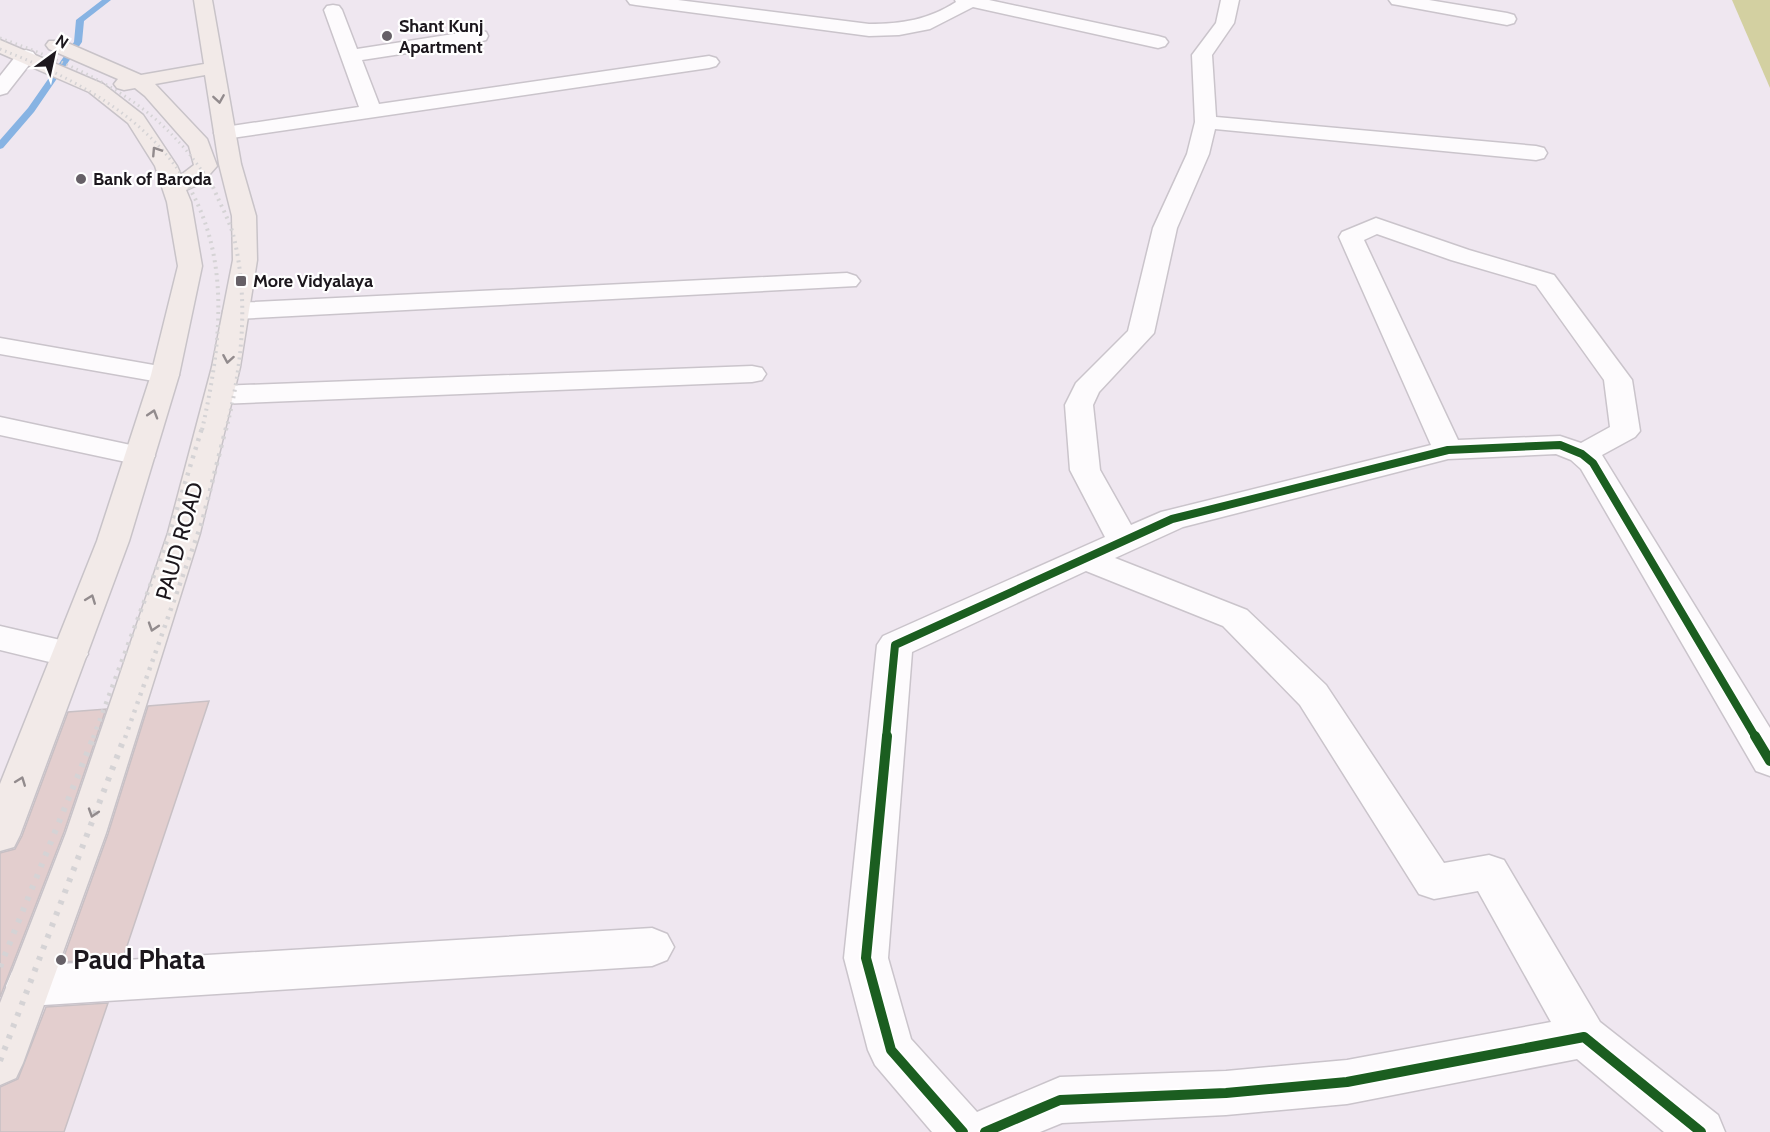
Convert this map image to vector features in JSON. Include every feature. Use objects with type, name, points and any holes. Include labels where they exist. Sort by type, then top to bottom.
[{"type":"main road","name":"PAUD ROAD","points":[[0,1063],[86,833],[182,539],[219,395],[236,311],[245,260],[244,216],[230,164],[203,0]]},
{"type":"main road","points":[[45,40],[138,81],[152,92],[199,144],[207,166],[194,178],[173,187]]},
{"type":"main road","points":[[0,46],[89,84],[136,119],[166,166],[179,202],[190,266],[165,375],[113,541],[0,835]]},
{"type":"main road","points":[[89,84],[138,81],[214,68]]},
{"type":"street","points":[[636,0],[869,30],[896,31],[920,27],[947,16],[969,0],[1158,42]]},
{"type":"street","points":[[1123,541],[1085,470],[1079,405],[1086,389],[1141,333],[1165,228],[1198,154],[1206,122],[1202,54],[1225,23],[1230,0]]},
{"type":"street","points":[[1398,0],[1507,19]]},
{"type":"street","points":[[333,10],[371,111]]},
{"type":"street","points":[[350,56],[479,36]]},
{"type":"street","points":[[0,89],[33,59]]},
{"type":"street","points":[[225,133],[709,62]]},
{"type":"street","points":[[1206,122],[1536,153]]},
{"type":"street","points":[[1448,450],[1351,237],[1376,225],[1460,255],[1545,280],[1618,380],[1625,431],[1582,454]]},
{"type":"street","points":[[236,311],[847,281]]},
{"type":"street","points":[[0,346],[165,375]]},
{"type":"street","points":[[219,395],[752,374]]},
{"type":"street","points":[[0,426],[140,456]]},
{"type":"street","points":[[963,1132],[891,1050],[866,958],[895,645],[1172,519],[1448,450],[1560,445],[1582,454],[1593,464],[1770,761]]},
{"type":"street","points":[[1085,558],[1235,618],[1313,695],[1434,882],[1490,872],[1584,1037],[1701,1132]]},
{"type":"street","points":[[0,638],[70,654]]},
{"type":"street","points":[[28,986],[652,947]]},
{"type":"street","points":[[985,1132],[1060,1100],[1226,1093],[1347,1082],[1584,1037]]},
{"type":"shaded area","points":[[1732,0],[1770,0],[1770,88]]},
{"type":"building","points":[[209,701],[123,958],[62,962],[108,834],[148,706]]},
{"type":"building","points":[[106,709],[64,832],[0,997],[0,853],[15,849],[22,836],[68,712]]},
{"type":"building","points":[[108,1003],[64,1132],[0,1132],[0,1087],[18,1079],[46,1007]]},
{"type":"waterway","points":[[0,146],[31,110],[78,42],[80,20],[107,0]]},
{"type":"railway","points":[[0,38],[71,66],[137,105],[180,143],[210,181],[213,189]]},
{"type":"railway","points":[[0,49],[55,73],[108,103],[154,141],[190,189]]},
{"type":"railway","points":[[213,187],[232,232],[239,262],[241,286],[240,359],[226,430]]},
{"type":"railway","points":[[190,189],[203,216],[212,246],[217,276],[218,307],[214,369],[202,430]]},
{"type":"railway","points":[[93,738],[168,538],[202,428]]},
{"type":"railway","points":[[125,738],[202,522],[226,428]]},
{"type":"railway","points":[[0,967],[94,736]]},
{"type":"railway","points":[[0,1061],[125,736]]},
{"type":"cycle path","points":[[963,1132],[891,1050],[866,958],[895,645],[1172,519],[1448,450],[1560,445],[1582,454],[1593,463],[1770,761]]},
{"type":"cycle path","points":[[985,1132],[1060,1100],[1226,1093],[1347,1082],[1584,1037],[1701,1132]]},
{"type":"place","name":"Shant Kunj Apartment","points":[[387,36]]},
{"type":"place","name":"Bank of Baroda","points":[[81,179]]},
{"type":"place","name":"More Vidyalaya","points":[[241,281]]},
{"type":"place","name":"Paud Phata","points":[[61,960]]}]
